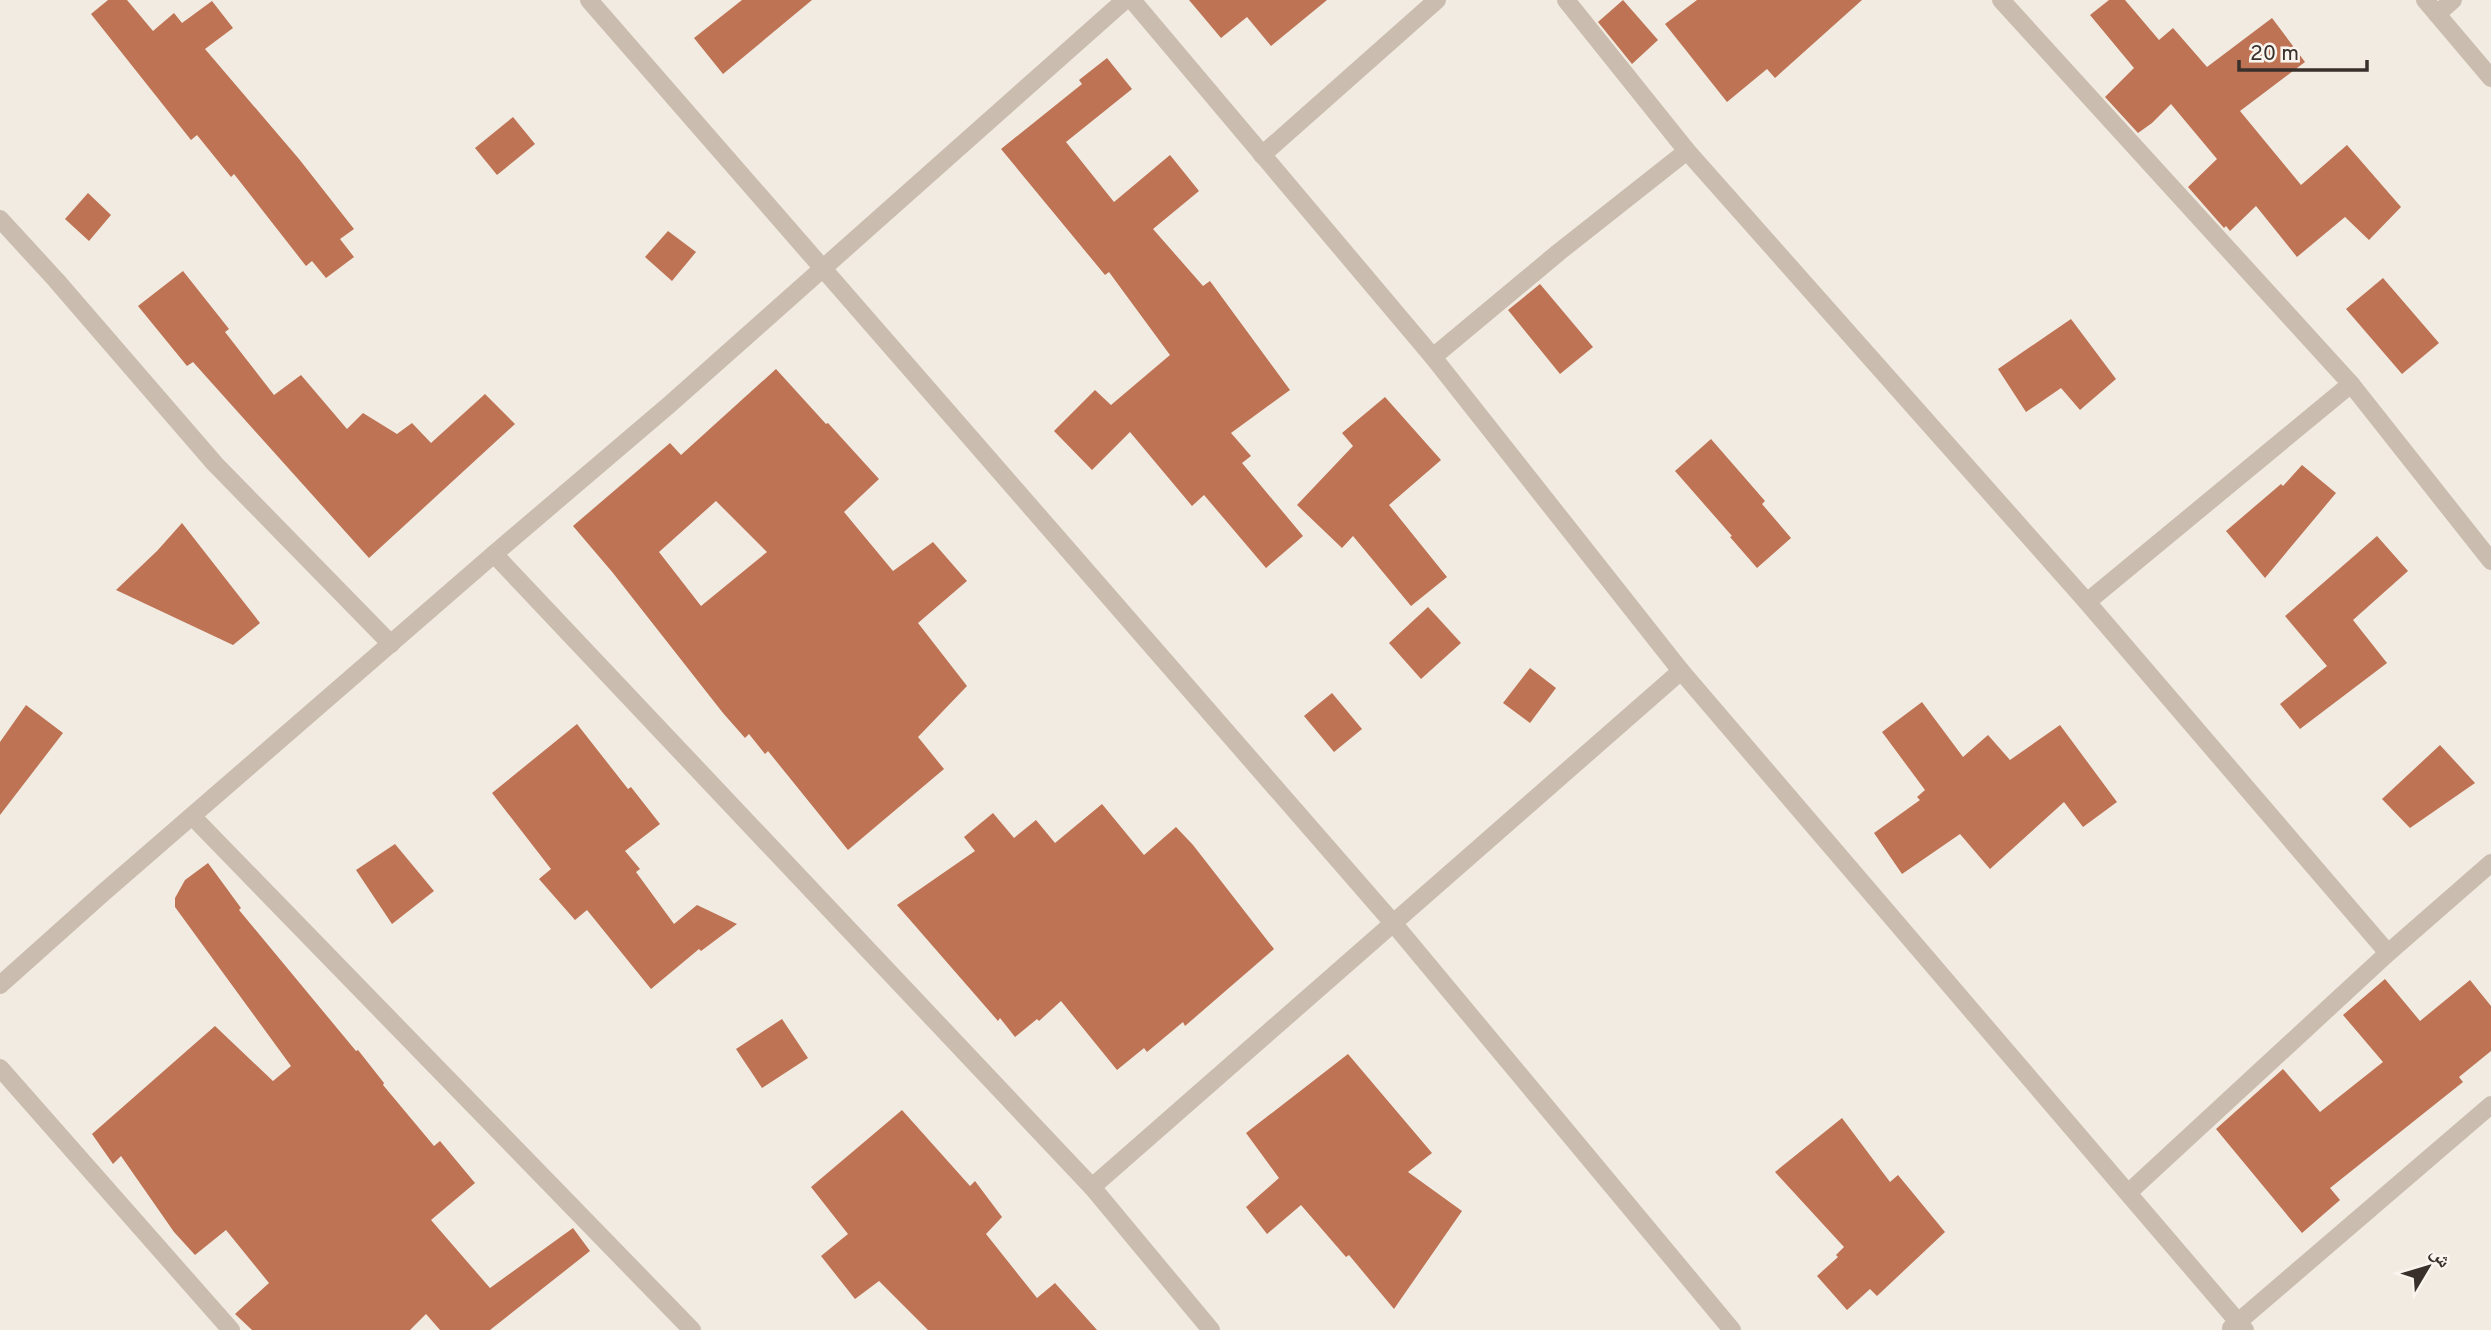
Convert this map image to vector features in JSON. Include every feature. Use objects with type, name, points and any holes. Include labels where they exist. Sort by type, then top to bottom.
[{"type":"street","points":[[589,0],[1394,924],[1732,1330]]},
{"type":"street","points":[[0,985],[191,816],[670,405],[1125,0]]},
{"type":"street","points":[[1132,0],[1433,357],[1681,671],[2129,1193],[2238,1327],[2491,1105]]},
{"type":"street","points":[[1262,155],[1437,0]]},
{"type":"street","points":[[1566,0],[1687,151],[2087,602],[2388,953]]},
{"type":"street","points":[[2001,0],[2351,384],[2487,548]]},
{"type":"street","points":[[2425,0],[2491,78]]},
{"type":"street","points":[[2437,14],[2453,0]]},
{"type":"street","points":[[1433,357],[1559,252],[1687,151]]},
{"type":"street","points":[[0,219],[215,464],[391,644]]},
{"type":"street","points":[[2087,602],[2351,384]]},
{"type":"street","points":[[494,554],[1092,1187],[1211,1330]]},
{"type":"street","points":[[1092,1187],[1681,671]]},
{"type":"street","points":[[191,816],[692,1330]]},
{"type":"street","points":[[2129,1193],[2388,953],[2491,863]]},
{"type":"street","points":[[0,1068],[231,1330]]},
{"type":"building","points":[[108,0],[127,0],[153,31],[174,13],[182,23],[212,1],[233,28],[205,49],[299,159],[354,229],[340,239],[354,257],[326,278],[312,261],[306,266],[234,174],[231,177],[197,135],[191,140],[91,14]]},
{"type":"building","points":[[742,0],[812,0],[723,74],[694,38]]},
{"type":"building","points":[[1189,0],[1327,0],[1271,46],[1247,17],[1221,38]]},
{"type":"building","points":[[1623,0],[1658,40],[1632,64],[1598,22]]},
{"type":"building","points":[[1697,0],[1862,0],[1775,78],[1767,69],[1727,102],[1665,24]]},
{"type":"building","points":[[2109,0],[2125,0],[2159,40],[2173,28],[2207,67],[2272,18],[2305,62],[2240,111],[2301,185],[2347,145],[2401,207],[2369,240],[2345,217],[2297,257],[2256,206],[2230,231],[2226,226],[2224,228],[2188,187],[2217,159],[2171,104],[2138,133],[2105,97],[2134,68],[2090,15]]},
{"type":"building","points":[[1107,58],[1132,89],[1066,142],[1114,202],[1170,155],[1199,191],[1153,229],[1203,286],[1210,281],[1290,390],[1231,433],[1251,456],[1242,463],[1303,536],[1266,568],[1204,495],[1192,506],[1130,432],[1092,470],[1054,431],[1095,390],[1111,405],[1170,355],[1109,272],[1105,275],[1001,149],[1082,84],[1079,80]]},
{"type":"building","points":[[513,117],[535,144],[497,175],[475,148]]},
{"type":"building","points":[[88,193],[111,215],[89,241],[65,219]]},
{"type":"building","points":[[668,231],[696,252],[672,281],[645,257]]},
{"type":"building","points":[[183,271],[229,329],[225,332],[274,395],[301,375],[347,429],[363,413],[397,434],[412,423],[431,443],[485,394],[515,424],[369,558],[193,362],[187,366],[138,306]]},
{"type":"building","points":[[2383,278],[2439,343],[2402,374],[2346,309]]},
{"type":"building","points":[[1540,284],[1593,347],[1560,374],[1508,310]]},
{"type":"building","points":[[2071,319],[2116,379],[2080,410],[2061,388],[2026,412],[1998,369]]},
{"type":"building","points":[[776,369],[879,479],[844,512],[893,571],[933,542],[967,581],[918,623],[967,686],[918,737],[944,769],[848,850],[768,751],[765,754],[749,734],[745,738],[723,713],[573,526],[670,443],[681,455]],"holes":[[[716,501],[767,552],[701,606],[659,552]]]},
{"type":"building","points":[[1385,397],[1441,460],[1389,505],[1447,577],[1411,606],[1353,536],[1342,548],[1297,505],[1353,446],[1342,433]]},
{"type":"building","points":[[1711,439],[1765,501],[1762,504],[1791,538],[1757,568],[1675,471]]},
{"type":"building","points":[[2302,465],[2336,493],[2265,578],[2226,531],[2281,484],[2283,486]]},
{"type":"building","points":[[182,523],[260,623],[233,645],[116,590]]},
{"type":"building","points":[[2377,536],[2408,571],[2353,620],[2387,663],[2300,729],[2280,704],[2327,666],[2285,616]]},
{"type":"building","points":[[1428,607],[1461,643],[1421,679],[1389,643]]},
{"type":"building","points":[[1530,668],[1556,688],[1530,723],[1503,703]]},
{"type":"building","points":[[1332,693],[1362,729],[1334,752],[1304,716]]},
{"type":"building","points":[[1922,702],[1963,757],[1988,735],[2010,760],[2060,725],[2117,802],[2083,827],[2064,802],[1990,869],[1960,834],[1902,874],[1874,833],[1920,800],[1917,797],[1925,790],[1882,732]]},
{"type":"building","points":[[26,705],[63,733],[0,815],[0,742]]},
{"type":"building","points":[[577,724],[628,789],[631,787],[660,824],[625,851],[640,869],[636,872],[674,924],[697,905],[737,924],[701,951],[699,949],[651,989],[587,910],[575,920],[539,879],[551,869],[492,793]]},
{"type":"building","points":[[2440,745],[2475,783],[2410,828],[2382,799]]},
{"type":"building","points":[[1102,804],[1144,855],[1176,827],[1274,949],[1185,1026],[1183,1022],[1147,1052],[1144,1048],[1117,1070],[1061,1001],[1039,1021],[1037,1019],[1015,1037],[897,905],[975,851],[964,837],[993,813],[1014,838],[1036,820],[1055,843]]},
{"type":"building","points":[[395,844],[434,891],[392,924],[356,870]]},
{"type":"building","points":[[208,863],[241,908],[239,910],[356,1051],[358,1050],[383,1085],[434,1146],[440,1141],[475,1183],[431,1220],[490,1288],[573,1228],[590,1251],[490,1330],[440,1330],[426,1314],[410,1330],[252,1330],[235,1314],[269,1283],[226,1230],[195,1255],[174,1232],[121,1156],[113,1164],[92,1134],[215,1026],[273,1081],[291,1066],[175,907],[175,898],[185,880]]},
{"type":"building","points":[[2385,979],[2420,1021],[2470,980],[2491,1006],[2491,1051],[2459,1077],[2463,1082],[2330,1188],[2340,1200],[2302,1233],[2216,1129],[2283,1069],[2320,1112],[2383,1062],[2343,1015]]},
{"type":"building","points":[[782,1019],[808,1058],[762,1088],[736,1049]]},
{"type":"building","points":[[1348,1054],[1432,1153],[1408,1172],[1462,1211],[1394,1309],[1349,1255],[1346,1257],[1301,1205],[1267,1234],[1246,1207],[1279,1178],[1246,1133]]},
{"type":"building","points":[[902,1110],[970,1186],[975,1181],[1002,1217],[986,1234],[1037,1298],[1055,1283],[1097,1330],[928,1330],[879,1281],[855,1299],[821,1256],[848,1234],[811,1187]]},
{"type":"building","points":[[1842,1118],[1890,1182],[1898,1175],[1945,1232],[1877,1296],[1870,1289],[1847,1310],[1817,1276],[1838,1257],[1836,1255],[1844,1247],[1775,1172]]}]
